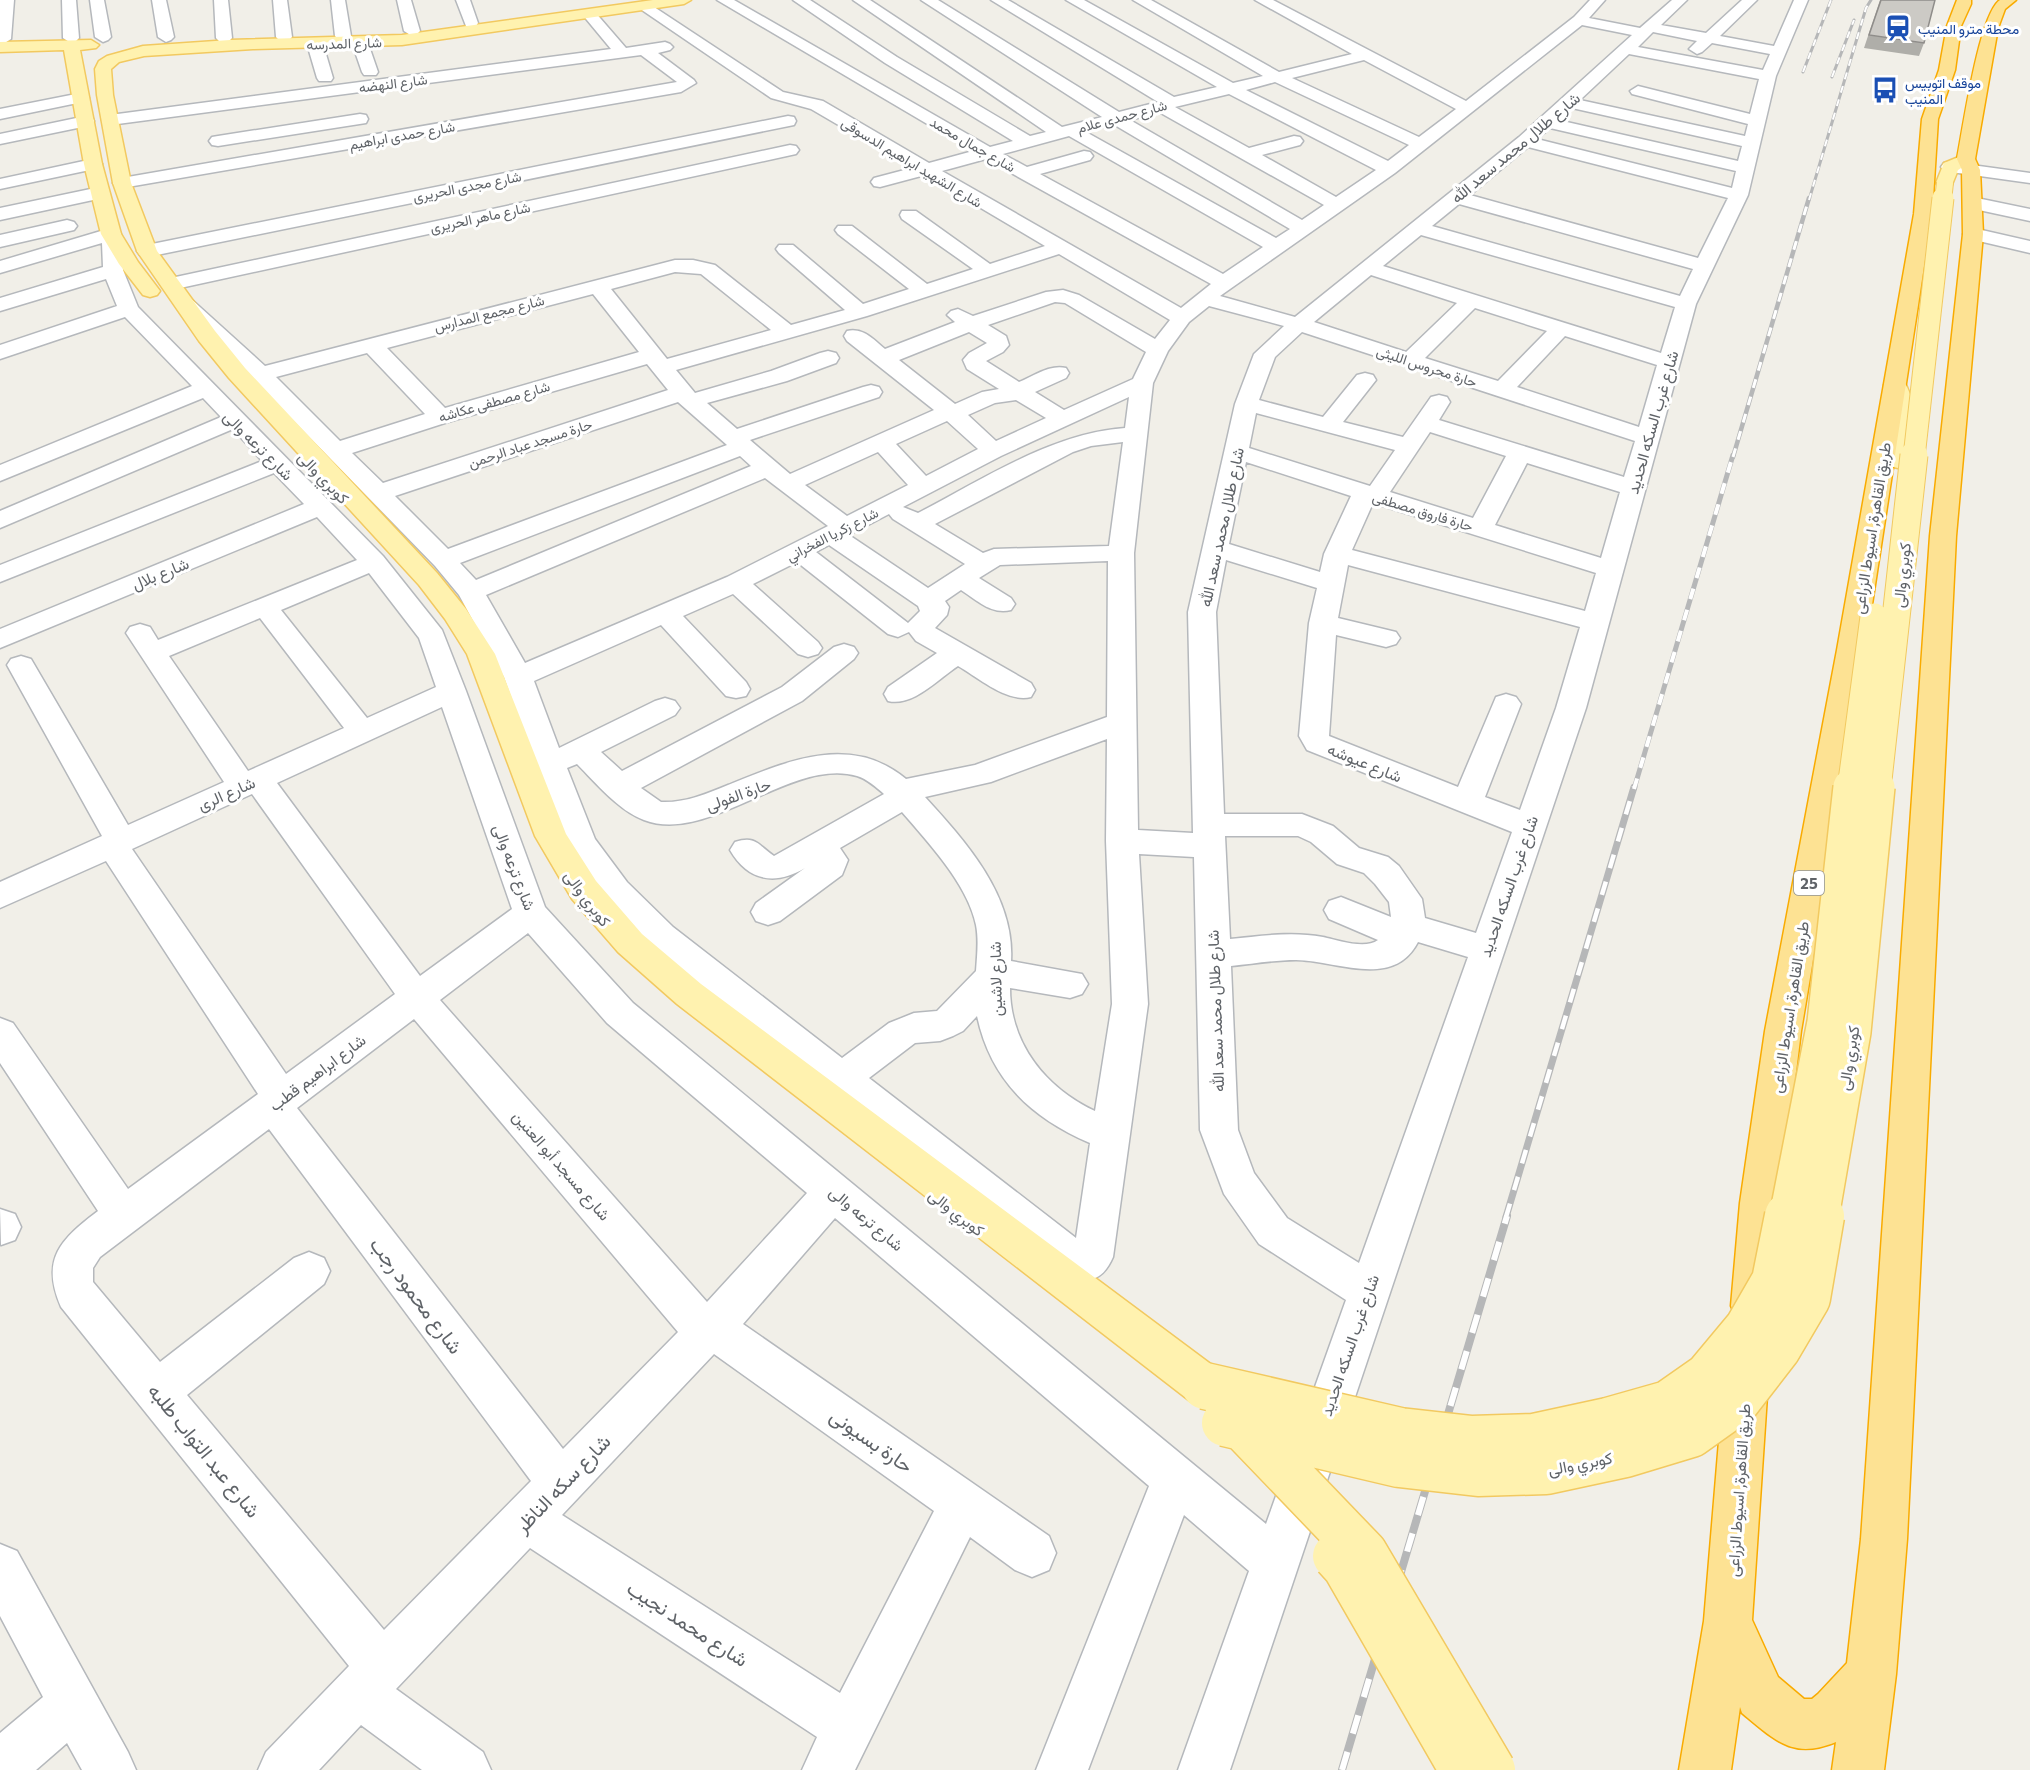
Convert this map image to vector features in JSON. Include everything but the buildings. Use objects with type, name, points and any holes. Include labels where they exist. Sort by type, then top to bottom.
[{"type":"highway","points":[[1858,1770],[1871,1674],[1886,1503],[1963,186],[1991,28],[1999,7],[2009,0]]},
{"type":"highway","name":"طريق القاهرة, اسيوط الزراعى","points":[[1705,1770],[1728,1621],[1760,1203],[1783,1031],[1851,650],[1923,214],[1930,119],[1949,63],[1954,26],[1967,1]]},
{"type":"highway","points":[[1728,1621],[1760,1695],[1795,1724],[1819,1725],[1836,1712],[1871,1674]]},
{"type":"main road","name":"شارع المدرسه","points":[[447,31],[471,23],[636,3],[684,0]]},
{"type":"main road","name":"شارع المدرسه","points":[[1,42],[250,45],[360,43],[407,35],[589,14],[636,3]]},
{"type":"main road","name":"شارع المدرسه","points":[[134,37],[284,38],[407,35]]},
{"type":"main road","name":"شارع المدرسه","points":[[71,42],[108,38]]},
{"type":"main road","name":"شارع ترعه والى","points":[[71,42],[93,164],[109,226]]},
{"type":"main road","points":[[176,292],[147,251],[122,183],[103,69],[105,64],[113,59],[143,51],[250,45]]},
{"type":"main road","name":"كوبري والى","points":[[1215,1405],[1399,1464],[1478,1473],[1546,1471],[1625,1454],[1691,1434],[1736,1402],[1778,1349],[1807,1298],[1853,1032],[1882,732],[1963,186]]},
{"type":"main road","name":"كوبري والى","points":[[109,226],[129,264],[172,319],[424,580],[452,616],[477,655],[546,838],[580,892],[626,946],[685,997],[1215,1405],[1346,1567],[1463,1770]]},
{"type":"main road","name":"كوبري والى","points":[[176,292],[237,373],[428,579],[456,615],[481,654],[551,836],[584,890],[630,943],[689,994],[1215,1405],[1364,1553],[1492,1770]]},
{"type":"main road","name":"كوبري والى","points":[[1215,1405],[1472,1439],[1534,1437],[1608,1421],[1668,1404],[1708,1376],[1748,1328],[1775,1281],[1825,1022],[1858,726],[1898,461],[1902,411],[1895,385]]},
{"type":"street","points":[[1,42],[7,0]]},
{"type":"street","name":"شارع ترعه والى","points":[[69,0],[71,42]]},
{"type":"street","points":[[97,0],[108,38]]},
{"type":"street","points":[[159,0],[166,37]]},
{"type":"street","points":[[221,0],[224,38]]},
{"type":"street","points":[[280,0],[284,38]]},
{"type":"street","points":[[338,0],[343,36]]},
{"type":"street","points":[[404,0],[409,57]]},
{"type":"street","points":[[463,0],[471,23]]},
{"type":"street","name":"شارع جمال محمد","points":[[724,0],[1026,173],[1215,291]]},
{"type":"street","points":[[800,0],[891,60],[1027,142]]},
{"type":"street","points":[[860,0],[1065,132],[1278,247]]},
{"type":"street","points":[[928,0],[1116,118],[1304,229]]},
{"type":"street","points":[[998,0],[1166,104],[1182,118],[1337,205]]},
{"type":"street","points":[[1073,0],[1230,88],[1389,169]]},
{"type":"street","points":[[1140,0],[1277,77],[1348,110],[1424,133]]},
{"type":"street","points":[[1262,0],[1467,108]]},
{"type":"street","points":[[176,292],[337,450],[444,560],[471,592],[518,677],[580,843],[615,891],[661,936],[841,1079],[1072,1260],[1087,1262],[1094,1257],[1130,1004],[1122,842],[1121,553],[1142,383],[1158,350],[1182,318],[1215,291],[1389,169],[1424,133],[1467,108],[1579,20],[1599,0]]},
{"type":"street","name":"شارع طلال محمد سعد الله","points":[[1368,1291],[1273,1231],[1238,1182],[1219,1130],[1202,612],[1246,404],[1265,354],[1288,321],[1368,268],[1526,141],[1680,0]]},
{"type":"street","points":[[1703,44],[1750,0]]},
{"type":"street","name":"شارع غرب السكه الحديد","points":[[1204,1770],[1274,1561],[1570,708],[1686,304],[1704,266],[1801,0]]},
{"type":"street","name":"شارع الشهيد ابراهيم الدسوقى","points":[[636,3],[777,95],[817,105],[1182,318]]},
{"type":"street","points":[[589,14],[622,53]]},
{"type":"street","points":[[1579,20],[1639,36],[1703,44],[1756,120]]},
{"type":"street","points":[[891,60],[1049,30]]},
{"type":"street","points":[[1639,36],[1756,120]]},
{"type":"street","points":[[360,43],[365,69]]},
{"type":"street","points":[[315,44],[327,74]]},
{"type":"street","name":"شارع النهضه","points":[[110,120],[259,117],[344,89],[676,45]]},
{"type":"street","name":"شارع حمدى ابراهيم","points":[[122,183],[681,87],[688,83],[645,50]]},
{"type":"street","name":"شارع حمدى علام","points":[[880,182],[1166,104],[1389,51]]},
{"type":"street","points":[[589,57],[601,72]]},
{"type":"street","points":[[1288,57],[1326,79]]},
{"type":"street","points":[[527,65],[538,80]]},
{"type":"street","points":[[472,72],[500,118]]},
{"type":"street","points":[[411,80],[420,100]]},
{"type":"street","points":[[344,89],[355,120]]},
{"type":"street","points":[[1638,91],[1756,120]]},
{"type":"street","points":[[0,114],[81,98]]},
{"type":"street","points":[[1348,110],[1375,102]]},
{"type":"street","points":[[1569,102],[1756,120]]},
{"type":"street","points":[[1182,118],[1202,113]]},
{"type":"street","points":[[218,141],[259,117],[355,120],[378,117]]},
{"type":"street","points":[[1547,122],[1646,145],[1756,120]]},
{"type":"street","points":[[1526,141],[1624,166],[1756,120]]},
{"type":"street","points":[[0,139],[86,121]]},
{"type":"street","name":"شارع مجدى الحريرى","points":[[147,251],[788,121]]},
{"type":"street","points":[[1212,135],[1233,129]]},
{"type":"street","points":[[1247,154],[1294,141]]},
{"type":"street","points":[[67,150],[90,145]]},
{"type":"street","points":[[1609,180],[1646,145]]},
{"type":"street","name":"شارع ماهر الحريرى","points":[[176,292],[790,150]]},
{"type":"street","points":[[1026,173],[1084,156]]},
{"type":"street","points":[[0,184],[93,164]]},
{"type":"street","points":[[1963,186],[2030,178]]},
{"type":"street","points":[[1963,186],[2030,215]]},
{"type":"street","points":[[1963,186],[2030,247]]},
{"type":"street","points":[[0,214],[100,193]]},
{"type":"street","points":[[1456,197],[1704,266]]},
{"type":"street","points":[[909,215],[988,271]]},
{"type":"street","points":[[0,241],[109,226]]},
{"type":"street","points":[[0,267],[109,226]]},
{"type":"street","name":"شارع ترعه والى","points":[[109,226],[113,270],[129,309],[374,562],[432,636],[530,913],[620,1013],[1274,1561]]},
{"type":"street","points":[[1418,228],[1686,304]]},
{"type":"street","points":[[845,230],[924,291]]},
{"type":"street","name":"شارع مصطفى عكاشه","points":[[337,450],[440,417],[860,312],[1059,248]]},
{"type":"street","points":[[786,249],[860,312]]},
{"type":"street","name":"شارع مجمع المدارس","points":[[261,374],[675,266],[708,269],[787,332]]},
{"type":"street","points":[[1368,268],[1669,362]]},
{"type":"street","points":[[0,305],[113,270]]},
{"type":"street","points":[[597,285],[687,397],[788,484],[838,531],[935,607],[933,615],[922,623],[921,629],[926,635],[1021,690]]},
{"type":"street","name":"حارة محروس الليثى","points":[[1215,291],[1239,307],[1647,437]]},
{"type":"street","points":[[883,358],[972,323],[1053,296],[1072,299],[1158,350]]},
{"type":"street","points":[[1410,360],[1472,300]]},
{"type":"street","points":[[947,307],[998,341],[995,349],[978,356],[974,360],[975,364],[955,382],[951,413]]},
{"type":"street","points":[[0,352],[129,309]]},
{"type":"street","points":[[1502,390],[1561,328]]},
{"type":"street","points":[[855,336],[883,358],[955,382],[1018,391],[1063,419]]},
{"type":"street","points":[[371,344],[440,417]]},
{"type":"street","name":"حارة مسجد عباد الرحمن","points":[[378,493],[687,397],[778,376],[828,358]]},
{"type":"street","points":[[788,484],[951,413],[990,397],[1005,396],[1058,373]]},
{"type":"street","points":[[1329,425],[1365,380]]},
{"type":"street","name":"شارع زكريا الفخراني","points":[[518,677],[736,583],[993,451],[1142,383]]},
{"type":"street","points":[[0,474],[205,389]]},
{"type":"street","points":[[444,560],[738,442],[871,392]]},
{"type":"street","name":"شارع عيوشه","points":[[1439,402],[1409,446],[1370,494],[1337,554],[1323,623],[1314,736],[1325,758],[1467,802],[1529,826]]},
{"type":"street","points":[[1246,404],[1409,446]]},
{"type":"street","points":[[951,413],[993,451]]},
{"type":"street","points":[[0,520],[235,420]]},
{"type":"street","points":[[1425,423],[1633,488]]},
{"type":"street","points":[[916,523],[1065,447],[1085,439],[1137,434]]},
{"type":"street","points":[[881,442],[923,487]]},
{"type":"street","name":"حارة فاروق مصطفى","points":[[1237,452],[1610,569]]},
{"type":"street","points":[[1480,528],[1520,453]]},
{"type":"street","points":[[0,574],[278,463]]},
{"type":"street","points":[[471,592],[767,468]]},
{"type":"street","points":[[888,505],[916,523],[972,571],[1001,604]]},
{"type":"street","name":"شارع بلال","points":[[0,639],[320,507]]},
{"type":"street","points":[[1216,548],[1331,584]]},
{"type":"street","points":[[799,551],[898,628]]},
{"type":"street","points":[[928,600],[972,571],[1003,556],[1121,553]]},
{"type":"street","points":[[1337,554],[1595,622]]},
{"type":"street","points":[[362,731],[265,607],[374,562]]},
{"type":"street","points":[[736,583],[808,648]]},
{"type":"street","name":"شارع مسجد أبو العنين","points":[[265,607],[146,642],[250,782],[417,998],[709,1330]]},
{"type":"street","points":[[666,614],[736,689]]},
{"type":"street","points":[[1323,623],[1386,638]]},
{"type":"street","points":[[621,785],[792,694],[844,653]]},
{"type":"street","points":[[898,694],[957,653]]},
{"type":"street","name":"شارع محمود رجب","points":[[21,665],[117,843],[277,1102],[562,1484]]},
{"type":"street","name":"شارع الرى","points":[[3,888],[117,843],[452,690]]},
{"type":"street","points":[[1467,802],[1506,704]]},
{"type":"street","points":[[551,765],[665,708]]},
{"type":"street","points":[[746,850],[764,866],[772,869],[817,846],[903,793],[980,775],[1122,722]]},
{"type":"street","name":"حارة الفولى","points":[[581,751],[652,811],[673,814],[695,809],[818,765],[841,762],[863,766],[881,775],[903,793]]},
{"type":"street","name":"شارع لاشين","points":[[903,793],[979,889],[991,917],[995,946],[992,1014],[1005,1051],[1030,1086],[1066,1115],[1111,1135]]},
{"type":"street","points":[[1122,842],[1302,825],[1322,834],[1348,856],[1376,865],[1387,875],[1405,899],[1406,932],[1384,956],[1361,959],[1298,947],[1213,954]]},
{"type":"street","points":[[768,912],[830,867],[832,860],[817,846]]},
{"type":"street","points":[[1341,910],[1406,932],[1486,949]]},
{"type":"street","name":"شارع ابراهيم قطب","points":[[114,1223],[530,913]]},
{"type":"street","points":[[841,1079],[902,1033],[914,1028],[940,1026],[950,1021],[992,975],[1070,984]]},
{"type":"street","points":[[0,1033],[114,1223]]},
{"type":"street","name":"شارع سكه الناظر","points":[[284,1770],[709,1330],[834,1191]]},
{"type":"street","name":"شارع عبد التواب طلبه","points":[[114,1223],[86,1244],[74,1261],[70,1279],[76,1293],[157,1392],[370,1679],[465,1770]]},
{"type":"street","points":[[157,1392],[309,1271]]},
{"type":"street","name":"حارة بسيونى","points":[[709,1330],[1032,1553]]},
{"type":"street","points":[[1062,1770],[1175,1478]]},
{"type":"street","points":[[828,1770],[962,1504]]},
{"type":"street","name":"شارع محمد نجيب","points":[[527,1519],[849,1728]]},
{"type":"street","points":[[0,1568],[110,1770]]},
{"type":"street","points":[[0,1767],[74,1704]]},
{"type":"railway","points":[[1803,72],[1831,0]]},
{"type":"railway","points":[[1809,200],[1866,8],[1871,0]]},
{"type":"railway","points":[[1832,77],[1854,20]]},
{"type":"railway","points":[[1733,457],[1809,198]]},
{"type":"railway","points":[[1634,789],[1733,455]]},
{"type":"railway","points":[[1506,1217],[1634,787]]},
{"type":"railway","points":[[1342,1770],[1507,1216]]},
{"type":"place","name":"محطة مترو المنيب","points":[[1898,28]]},
{"type":"place","name":"موقف اتوبيس المنيب","points":[[1885,90]]}]
